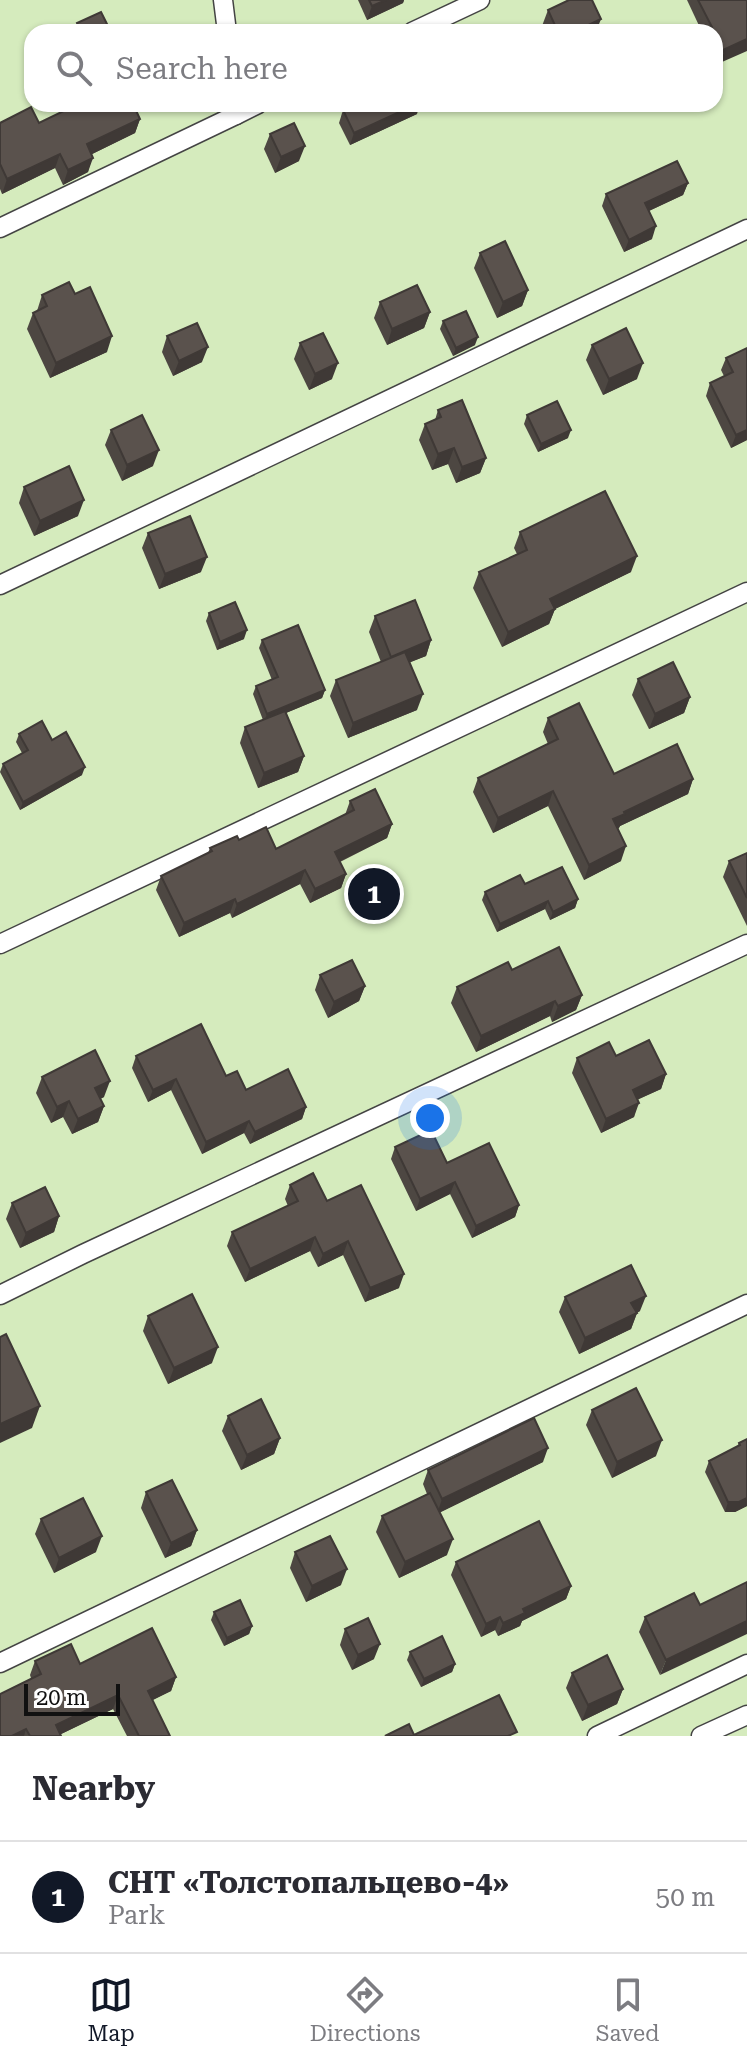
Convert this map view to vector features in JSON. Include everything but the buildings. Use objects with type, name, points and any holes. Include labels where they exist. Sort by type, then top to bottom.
[{"type":"lane","points":[[223,0],[226,24]]},
{"type":"lane","points":[[429,24],[480,0]]},
{"type":"lane","points":[[0,228],[229,112]]},
{"type":"lane","points":[[0,585],[747,229]]},
{"type":"lane","points":[[0,944],[747,592]]},
{"type":"lane","points":[[0,1295],[747,944]]},
{"type":"lane","points":[[0,1663],[747,1304]]},
{"type":"lane","points":[[597,1736],[747,1664]]},
{"type":"lane","points":[[701,1736],[747,1715]]},
{"type":"green space","points":[[0,0],[747,0],[747,1736],[0,1736]]},
{"type":"place","name":"СНТ «Толстопальцево-4»","points":[[374,894]]}]
